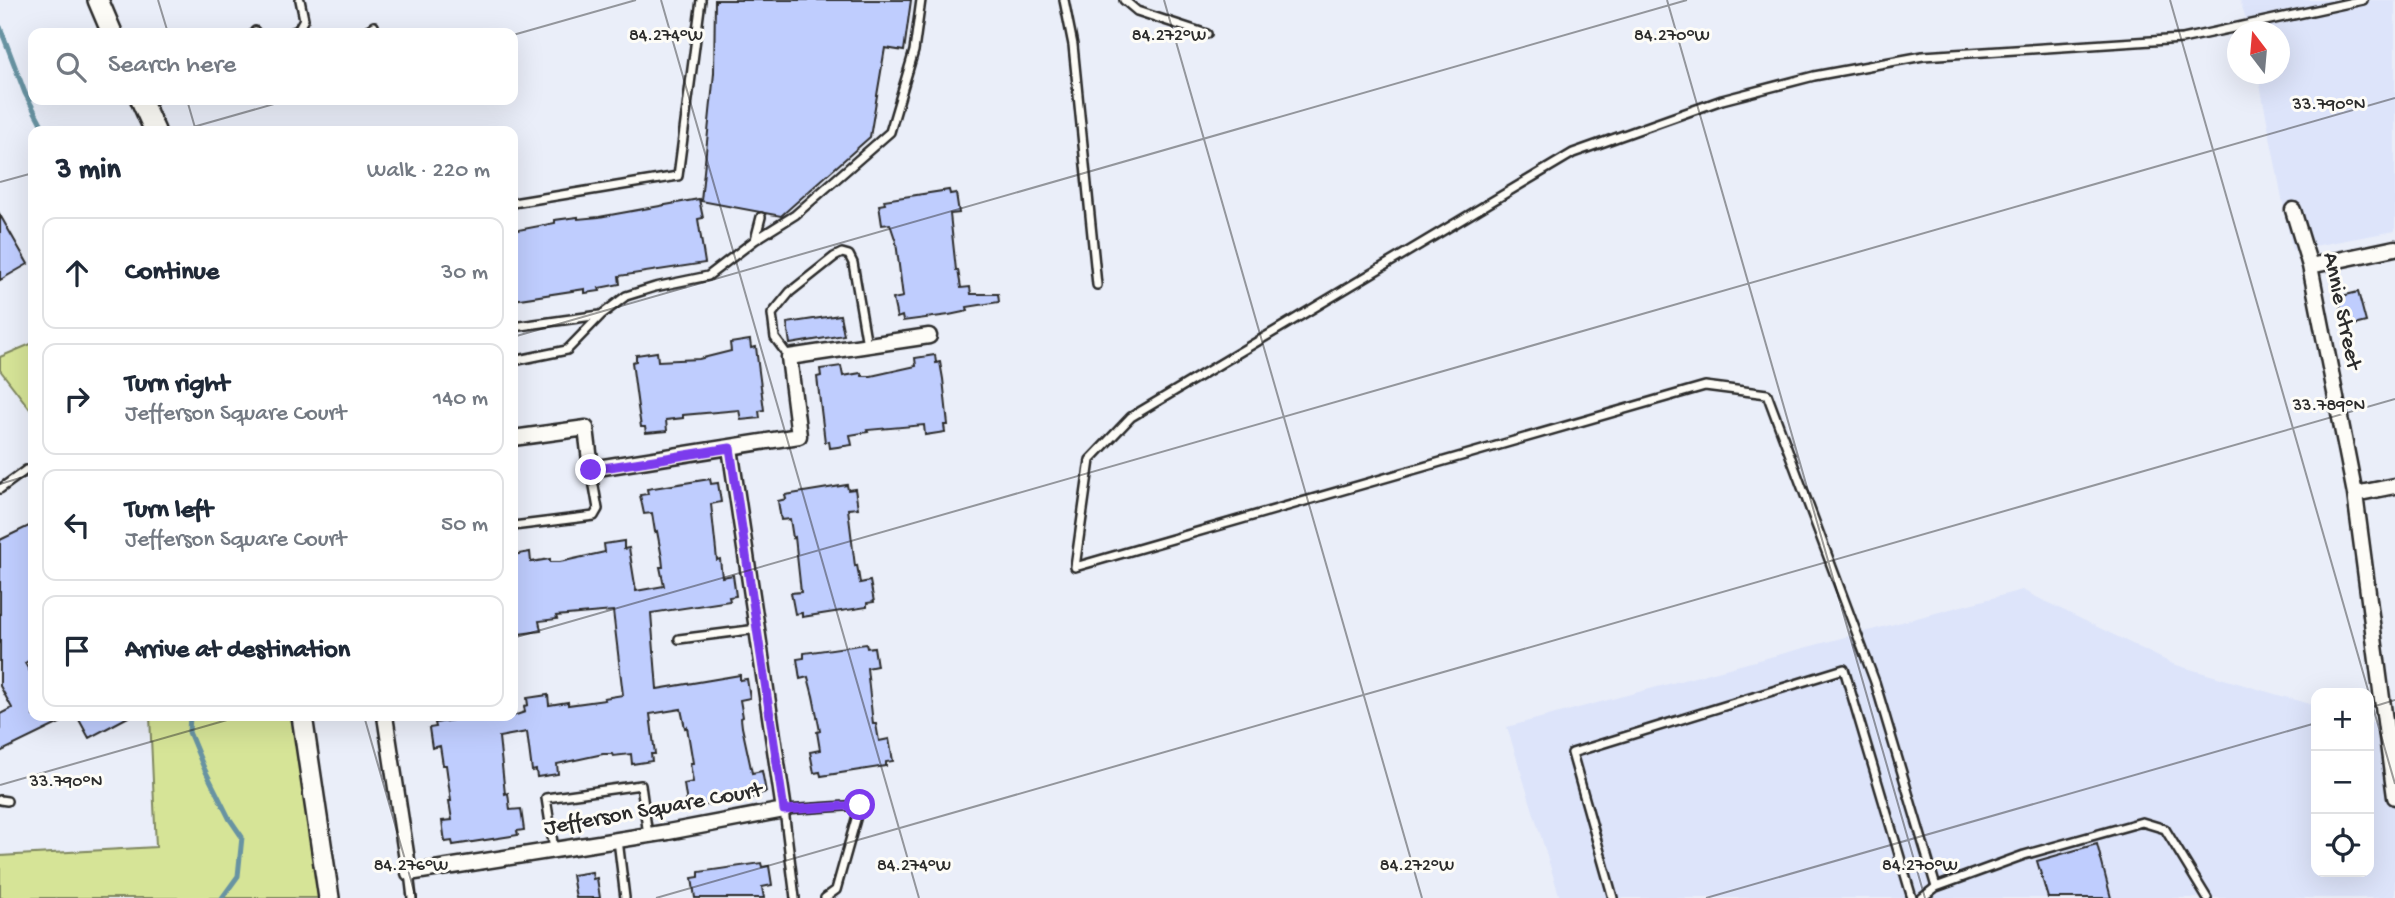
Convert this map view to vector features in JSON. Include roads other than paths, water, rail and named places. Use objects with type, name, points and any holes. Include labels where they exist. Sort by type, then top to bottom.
[{"type":"main road","points":[[98,0],[110,28]]},
{"type":"main road","points":[[143,105],[153,126]]},
{"type":"main road","points":[[304,721],[329,898]]},
{"type":"street","name":"Annie Street","points":[[2293,210],[2310,266],[2355,494],[2395,797]]},
{"type":"street","points":[[2310,266],[2395,248]]},
{"type":"street","points":[[518,437],[586,428],[591,470],[799,436],[789,357],[929,336]]},
{"type":"street","name":"Jefferson Square Court","points":[[409,873],[648,836],[784,810],[730,448]]},
{"type":"street","points":[[2355,494],[2395,486]]},
{"type":"street","points":[[386,721],[409,873]]},
{"type":"lane","points":[[299,28],[304,19],[300,0]]},
{"type":"lane","points":[[518,202],[678,176],[701,0]]},
{"type":"lane","points":[[518,361],[567,349],[601,315],[626,296],[708,276],[755,240],[795,215],[890,132],[914,51],[921,0]]},
{"type":"lane","points":[[1064,0],[1073,45],[1097,285]]},
{"type":"lane","points":[[1124,0],[1137,11],[1207,34]]},
{"type":"lane","points":[[1936,887],[1875,681],[1767,394],[1705,386],[1075,567],[1090,460],[1131,418],[1573,153],[1722,100],[1814,76],[1923,56],[2182,39],[2363,0]]},
{"type":"lane","points":[[755,240],[761,217]]},
{"type":"lane","points":[[789,357],[775,338],[772,314],[790,292],[842,253],[849,255],[853,263],[867,345]]},
{"type":"lane","points":[[518,326],[601,315]]},
{"type":"lane","points":[[0,489],[26,470]]},
{"type":"lane","points":[[518,525],[594,516],[598,509],[591,470]]},
{"type":"lane","points":[[680,639],[757,629]]},
{"type":"lane","points":[[1613,898],[1572,753],[1843,669],[1912,898]]},
{"type":"lane","points":[[555,850],[546,798],[641,785],[648,836]]},
{"type":"lane","points":[[795,898],[784,810],[860,805],[836,890],[825,898]]},
{"type":"lane","points":[[1922,898],[1936,887],[2024,855],[2142,822],[2165,829],[2207,898]]},
{"type":"lane","points":[[618,840],[625,898]]},
{"type":"lane","points":[[409,873],[412,898]]},
{"type":"waterway","points":[[0,27],[28,99]]},
{"type":"waterway","points":[[31,105],[42,126]]},
{"type":"waterway","points":[[190,721],[189,732],[204,768],[229,818],[242,837],[238,876],[222,898]]}]
